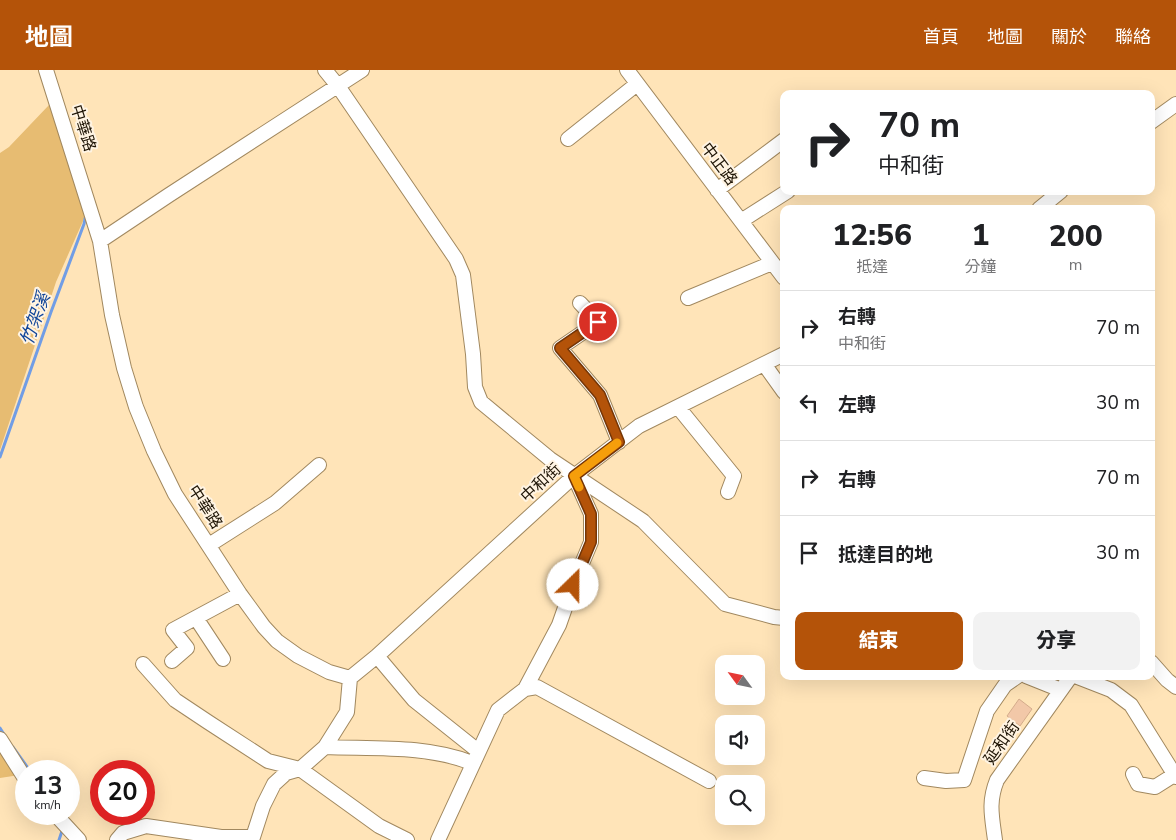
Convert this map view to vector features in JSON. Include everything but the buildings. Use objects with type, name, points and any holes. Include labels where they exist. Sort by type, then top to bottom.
[{"type":"street","name":"中華路","points":[[46,70],[100,241],[112,315],[124,368],[136,408],[175,494],[240,594],[264,627],[277,641],[298,656],[329,672],[350,678]]},
{"type":"street","points":[[325,70],[338,86],[456,259],[463,275],[473,354],[475,387],[481,402],[550,459],[643,521],[725,604],[780,618]]},
{"type":"street","points":[[100,241],[362,70]]},
{"type":"street","name":"中正路","points":[[627,70],[780,273]]},
{"type":"street","points":[[568,139],[637,84]]},
{"type":"street","points":[[1155,119],[1176,104]]},
{"type":"street","points":[[717,190],[780,143]]},
{"type":"street","points":[[741,221],[782,195]]},
{"type":"street","points":[[1044,205],[1056,195]]},
{"type":"street","points":[[688,298],[772,263]]},
{"type":"street","points":[[580,303],[598,322],[560,348],[600,395],[619,442]]},
{"type":"street","name":"中和街","points":[[350,678],[377,656],[574,476],[639,426],[780,356]]},
{"type":"street","points":[[764,364],[780,386]]},
{"type":"street","points":[[678,407],[734,476],[728,492]]},
{"type":"street","points":[[209,545],[275,503],[319,466]]},
{"type":"street","points":[[438,840],[498,710],[525,689],[560,625],[573,585],[591,542],[591,514],[574,476]]},
{"type":"street","points":[[172,661],[187,648],[173,630],[240,594]]},
{"type":"street","points":[[196,618],[223,659]]},
{"type":"street","points":[[377,656],[414,700],[475,757]]},
{"type":"street","points":[[143,664],[175,700],[268,761],[300,769],[379,826],[407,840]]},
{"type":"street","points":[[1155,666],[1176,687]]},
{"type":"street","points":[[117,840],[124,833],[146,826],[221,837],[253,839],[262,806],[274,784],[286,773],[300,769],[325,747],[347,712],[350,678]]},
{"type":"street","points":[[924,778],[946,781],[964,780],[987,711],[1005,685],[1012,680]]},
{"type":"street","points":[[1036,680],[1061,690]]},
{"type":"street","name":"延和街","points":[[995,840],[990,809],[992,794],[997,780],[1068,680]]},
{"type":"street","points":[[1085,680],[1111,690],[1131,705],[1175,776],[1155,787],[1138,784],[1133,774]]},
{"type":"street","points":[[525,689],[537,687],[709,781]]},
{"type":"street","points":[[0,739],[15,763]]},
{"type":"street","points":[[325,747],[410,750],[475,757]]},
{"type":"street","points":[[66,825],[79,840]]},
{"type":"shaded area","points":[[49,105],[60,131],[87,212],[56,282],[0,450],[0,153],[9,147]]},
{"type":"shaded area","points":[[0,736],[16,760],[15,776],[0,778]]},
{"type":"waterway","name":"竹架溪","points":[[0,457],[86,214]]},
{"type":"waterway","name":"竹架溪","points":[[0,728],[5,736]]},
{"type":"waterway","name":"竹架溪","points":[[13,747],[22,760]]},
{"type":"waterway","name":"竹架溪","points":[[59,840],[62,831]]},
{"type":"slow traffic","points":[[579,487],[574,476],[617,443]]},
{"type":"route","points":[[573,585],[591,542],[591,514],[574,476],[619,442],[600,395],[560,348],[598,322]]}]
